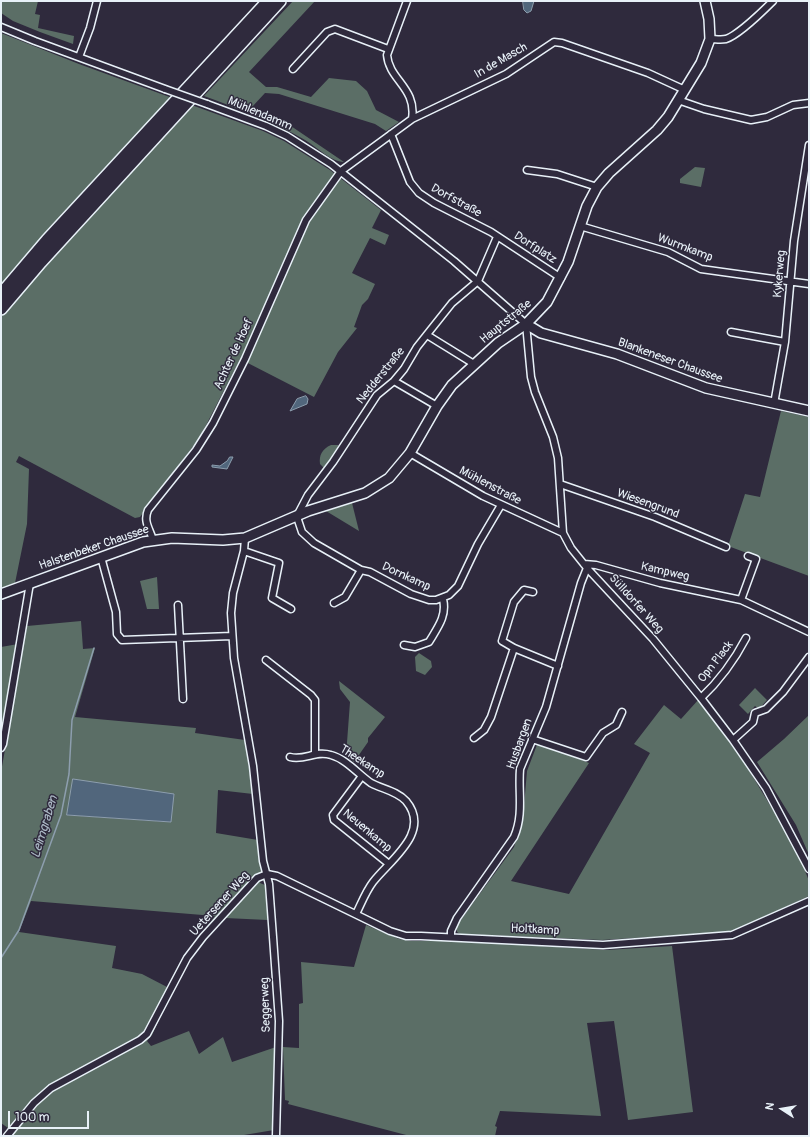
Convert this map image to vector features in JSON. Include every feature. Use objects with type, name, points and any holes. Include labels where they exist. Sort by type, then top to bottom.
[{"type":"highway","points":[[1,294],[47,240],[268,1]]},
{"type":"highway","points":[[1,309],[46,257],[280,1]]},
{"type":"main road","name":"Hauptstraße","points":[[245,538],[298,514],[365,493],[389,478],[410,453],[437,406],[452,385],[498,343],[526,324],[547,302],[561,278],[572,253],[587,206],[596,187],[609,173],[654,134],[685,90],[701,63],[710,39],[709,19],[705,1]]},
{"type":"main road","name":"Blankeneser Chaussee","points":[[526,324],[541,332],[620,355],[702,387],[809,411]]},
{"type":"main road","name":"Halstenbeker Chaussee","points":[[1,594],[30,582],[153,540],[180,538],[218,540],[245,538]]},
{"type":"street","points":[[79,57],[90,28],[97,1]]},
{"type":"street","points":[[407,1],[388,49],[388,62],[407,90],[412,102],[412,119]]},
{"type":"street","points":[[710,39],[725,39],[730,37],[773,1]]},
{"type":"street","name":"Mühlendamm","points":[[1,26],[35,42],[254,121],[287,136],[340,171],[478,281],[526,324]]},
{"type":"street","points":[[293,69],[330,30],[339,30],[388,49]]},
{"type":"street","name":"In de Masch","points":[[340,171],[412,119],[506,74],[554,42],[562,43],[648,73],[685,90]]},
{"type":"street","points":[[678,100],[704,109],[751,120],[767,117],[793,105],[809,103]]},
{"type":"street","points":[[801,104],[809,107]]},
{"type":"street","name":"Dorfstraße","points":[[391,134],[410,182],[419,193],[430,201],[498,237]]},
{"type":"street","name":"Kykerweg","points":[[774,404],[785,342],[798,210],[809,145]]},
{"type":"street","points":[[527,170],[558,174],[596,187]]},
{"type":"street","name":"Achter de Hoef","points":[[153,540],[146,522],[148,510],[196,450],[213,423],[245,359],[306,220],[340,171]]},
{"type":"street","name":"Wurmkamp","points":[[580,226],[662,250],[701,269],[809,284]]},
{"type":"street","name":"Dorfplatz","points":[[498,237],[561,278]]},
{"type":"street","name":"Nedderstraße","points":[[298,514],[308,495],[349,438],[377,395],[394,381],[427,335],[452,304],[478,281],[498,237]]},
{"type":"street","name":"Sülldorfer Weg","points":[[526,324],[531,377],[534,392],[553,437],[558,458],[563,533],[571,548],[653,640],[701,698],[732,740],[766,788],[809,869]]},
{"type":"street","points":[[731,332],[785,342]]},
{"type":"street","points":[[427,335],[474,364]]},
{"type":"street","points":[[394,381],[437,406]]},
{"type":"street","name":"Mühlenstraße","points":[[410,453],[501,505],[563,533]]},
{"type":"street","name":"Wiesengrund","points":[[560,484],[655,517],[726,547]]},
{"type":"street","name":"Dornkamp","points":[[298,514],[300,526],[305,536],[314,543],[361,570],[370,572],[421,598],[429,600],[443,599],[454,591],[463,579],[478,544],[501,505]]},
{"type":"street","name":"Uetersener Weg","points":[[7,1136],[34,1103],[51,1088],[140,1040],[147,1034],[187,958],[203,937],[257,878],[267,874],[263,861],[253,766],[239,690],[232,636],[231,609],[233,593],[244,551],[245,538]]},
{"type":"street","points":[[244,551],[279,563],[272,598],[291,609]]},
{"type":"street","points":[[741,600],[756,559],[748,556]]},
{"type":"street","points":[[101,557],[116,612],[116,630],[119,638],[126,641],[232,636]]},
{"type":"street","name":"Kampweg","points":[[586,566],[596,565],[660,583],[741,600],[809,632]]},
{"type":"street","name":"Husbargen","points":[[451,937],[453,924],[456,918],[514,837],[518,828],[521,807],[519,780],[520,769],[546,707],[586,566]]},
{"type":"street","points":[[334,603],[345,597],[361,570]]},
{"type":"street","points":[[1,748],[3,744],[30,582]]},
{"type":"street","points":[[534,592],[524,590],[514,602],[502,641],[514,648],[558,666]]},
{"type":"street","points":[[404,645],[415,647],[429,642],[445,612],[443,599]]},
{"type":"street","points":[[178,605],[183,699]]},
{"type":"street","name":"Opn Plack","points":[[701,698],[717,682],[737,657],[746,638]]},
{"type":"street","points":[[474,738],[484,730],[491,717],[514,648]]},
{"type":"street","points":[[732,740],[753,722],[755,713],[766,710],[784,692],[809,657]]},
{"type":"street","points":[[266,660],[310,694],[315,700],[315,753]]},
{"type":"street","points":[[532,739],[586,757],[604,733],[616,725],[622,712]]},
{"type":"street","name":"Theekamp","points":[[290,757],[302,758],[315,753],[333,755],[371,782],[399,795],[408,804],[414,816],[411,838],[370,887],[356,914]]},
{"type":"street","name":"Neuenkamp","points":[[362,776],[333,815],[334,820],[389,864]]},
{"type":"street","name":"Holtkamp","points":[[267,874],[283,878],[398,934],[602,945],[732,935],[809,901]]},
{"type":"street","name":"Seggerweg","points":[[267,874],[279,1021],[276,1136]]},
{"type":"green space","points":[[1,1],[38,1],[35,14],[40,15],[38,28],[74,36],[73,44],[13,21],[1,13]]},
{"type":"green space","points":[[293,1],[315,1],[249,72],[266,87],[277,87],[311,97],[329,78],[356,81],[367,91],[376,110],[399,122],[386,131],[375,124],[279,94],[265,93],[252,107],[288,124],[344,162],[334,160],[305,140],[281,127],[204,96]]},
{"type":"green space","points":[[1,33],[79,64],[263,131],[284,141],[330,170],[381,210],[372,228],[389,235],[385,245],[370,238],[352,273],[375,284],[368,299],[362,305],[354,327],[357,328],[338,352],[314,397],[240,359],[200,437],[140,517],[135,518],[19,456],[16,462],[29,469],[27,524],[15,583],[1,588]]},
{"type":"green space","points":[[695,167],[705,168],[701,187],[680,183],[680,179]]},
{"type":"green space","points":[[781,411],[809,417],[809,576],[728,546],[745,494],[760,497]]},
{"type":"green space","points":[[331,445],[338,445],[339,448],[327,467],[324,468],[320,464],[320,458],[323,450]]},
{"type":"green space","points":[[352,503],[359,531],[326,511]]},
{"type":"green space","points":[[157,577],[159,609],[147,609],[140,581]]},
{"type":"green space","points":[[81,621],[83,649],[95,648],[75,717],[196,728],[195,733],[245,740],[253,794],[218,790],[216,833],[258,840],[261,869],[260,883],[265,885],[268,920],[225,918],[190,959],[175,986],[152,1035],[147,1041],[151,1046],[189,1031],[199,1054],[223,1037],[232,1062],[276,1047],[274,1130],[238,1136],[3,1136],[8,1128],[1,1123],[1,772],[27,626]],"holes":[[[174,794],[170,822],[67,815]],[[31,901],[215,916],[185,956],[167,987],[142,974],[112,968],[116,946],[19,932]]]},
{"type":"green space","points":[[18,644],[3,728],[1,728],[1,647]]},
{"type":"green space","points":[[419,653],[431,661],[432,667],[425,675],[416,671],[415,657]]},
{"type":"green space","points":[[339,681],[385,717],[368,738],[368,742],[354,762],[346,756],[350,702],[340,689]]},
{"type":"green space","points":[[755,688],[767,700],[759,709],[755,706],[748,714],[739,705]]},
{"type":"green space","points":[[699,699],[747,767],[797,850],[809,881],[809,896],[731,932],[602,940],[460,934],[457,932],[457,925],[514,847],[523,818],[527,771],[538,742],[589,763],[511,881],[569,894],[650,753],[634,744],[664,705],[681,719]]},
{"type":"green space","points":[[809,715],[809,855],[796,825],[757,762]]},
{"type":"green space","points":[[366,925],[399,939],[412,941],[459,941],[606,950],[672,946],[693,1112],[628,1120],[614,1021],[587,1023],[601,1116],[500,1111],[495,1126],[497,1127],[495,1136],[410,1136],[288,1104],[289,1101],[285,1100],[283,1047],[299,1048],[299,1004],[303,1003],[301,962],[354,967]]},
{"type":"water","points":[[523,1],[534,1],[531,11],[527,13],[524,10]]},
{"type":"water","points":[[306,396],[308,399],[307,404],[290,411],[297,399]]},
{"type":"water","points":[[230,457],[233,457],[227,469],[212,467],[212,465],[220,466]]},
{"type":"water","points":[[73,779],[174,794],[171,822],[67,815]]},
{"type":"waterway","name":"Leimgraben","points":[[1,958],[19,930],[61,815],[69,774],[72,720],[94,648]]}]
